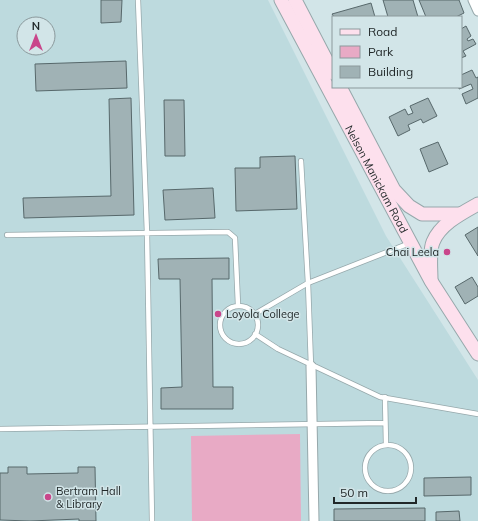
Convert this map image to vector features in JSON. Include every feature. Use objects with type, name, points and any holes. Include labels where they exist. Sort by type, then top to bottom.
[{"type":"main road","name":"Nelson Manickam Road","points":[[281,0],[431,281],[478,354]]},
{"type":"main road","points":[[295,0],[332,71]]},
{"type":"main road","name":"Nelson Manickam Road","points":[[341,88],[394,190],[409,206],[422,214],[460,214]]},
{"type":"main road","points":[[431,281],[432,243],[437,233],[460,214],[478,204]]},
{"type":"street","points":[[473,0],[478,11]]},
{"type":"street","points":[[311,366],[314,521]]},
{"type":"lane","points":[[138,0],[147,233],[152,521]]},
{"type":"lane","points":[[301,161],[311,366]]},
{"type":"lane","points":[[7,235],[228,232],[235,238],[238,305]]},
{"type":"lane","points":[[255,314],[268,304],[308,282],[410,242]]},
{"type":"lane","points":[[238,305],[244,306],[255,314],[258,320],[256,334],[247,342],[234,343],[224,337],[221,332],[220,320],[222,314],[226,310],[238,305]]},
{"type":"lane","points":[[256,334],[278,350],[385,398],[478,414]]},
{"type":"lane","points":[[385,398],[386,445]]},
{"type":"lane","points":[[0,428],[386,424]]},
{"type":"lane","points":[[386,445],[401,449],[410,461],[410,476],[407,482],[394,491],[379,490],[372,485],[365,472],[365,465],[372,451],[386,445]]},
{"type":"shaded area","name":"Loyola College","points":[[0,0],[268,0],[386,236],[478,380],[478,521],[0,521]]},
{"type":"green space","points":[[300,434],[301,521],[192,521],[191,436]]},
{"type":"building","points":[[101,0],[122,0],[121,22],[101,23]]},
{"type":"building","points":[[383,0],[413,0],[418,16],[388,16]]},
{"type":"building","points":[[419,0],[459,0],[464,13],[458,16],[426,16]]},
{"type":"building","points":[[371,3],[375,16],[333,16],[332,14]]},
{"type":"building","points":[[466,26],[471,36],[467,39],[468,41],[473,39],[476,44],[463,51],[466,56],[462,58],[462,28]]},
{"type":"building","points":[[126,61],[127,88],[36,91],[35,64]]},
{"type":"building","points":[[472,70],[476,78],[478,77],[478,98],[466,104],[462,94],[473,89],[471,84],[462,88],[462,75]]},
{"type":"building","points":[[131,98],[134,215],[24,218],[23,198],[111,196],[109,99]]},
{"type":"building","points":[[428,98],[437,116],[423,123],[421,119],[408,125],[410,130],[398,136],[389,117],[405,109],[408,115],[413,113],[410,106]]},
{"type":"building","points":[[164,100],[184,100],[185,156],[165,156]]},
{"type":"building","points":[[438,142],[448,164],[429,172],[420,149]]},
{"type":"building","points":[[295,156],[297,209],[236,211],[235,168],[260,168],[260,157]]},
{"type":"building","points":[[213,188],[215,218],[165,220],[163,190]]},
{"type":"building","points":[[478,227],[478,256],[465,235]]},
{"type":"building","points":[[229,258],[229,279],[212,279],[213,387],[233,387],[233,409],[161,409],[161,388],[182,387],[180,279],[159,279],[158,259]]},
{"type":"building","points":[[472,277],[478,287],[478,296],[465,304],[455,287]]},
{"type":"building","name":"Bertram Hall & Library","points":[[8,467],[27,467],[27,474],[78,473],[78,467],[95,467],[96,521],[79,521],[79,519],[30,521],[0,520],[0,473],[8,473]]},
{"type":"building","points":[[471,477],[471,495],[424,496],[424,478]]},
{"type":"building","points":[[425,508],[425,521],[334,521],[334,509]]},
{"type":"building","points":[[459,511],[460,521],[436,521],[436,512]]},
{"type":"place","name":"Chai Leela","points":[[447,252]]},
{"type":"place","name":"Loyola College","points":[[218,314]]},
{"type":"place","name":"Bertram Hall & Library","points":[[48,497]]}]
